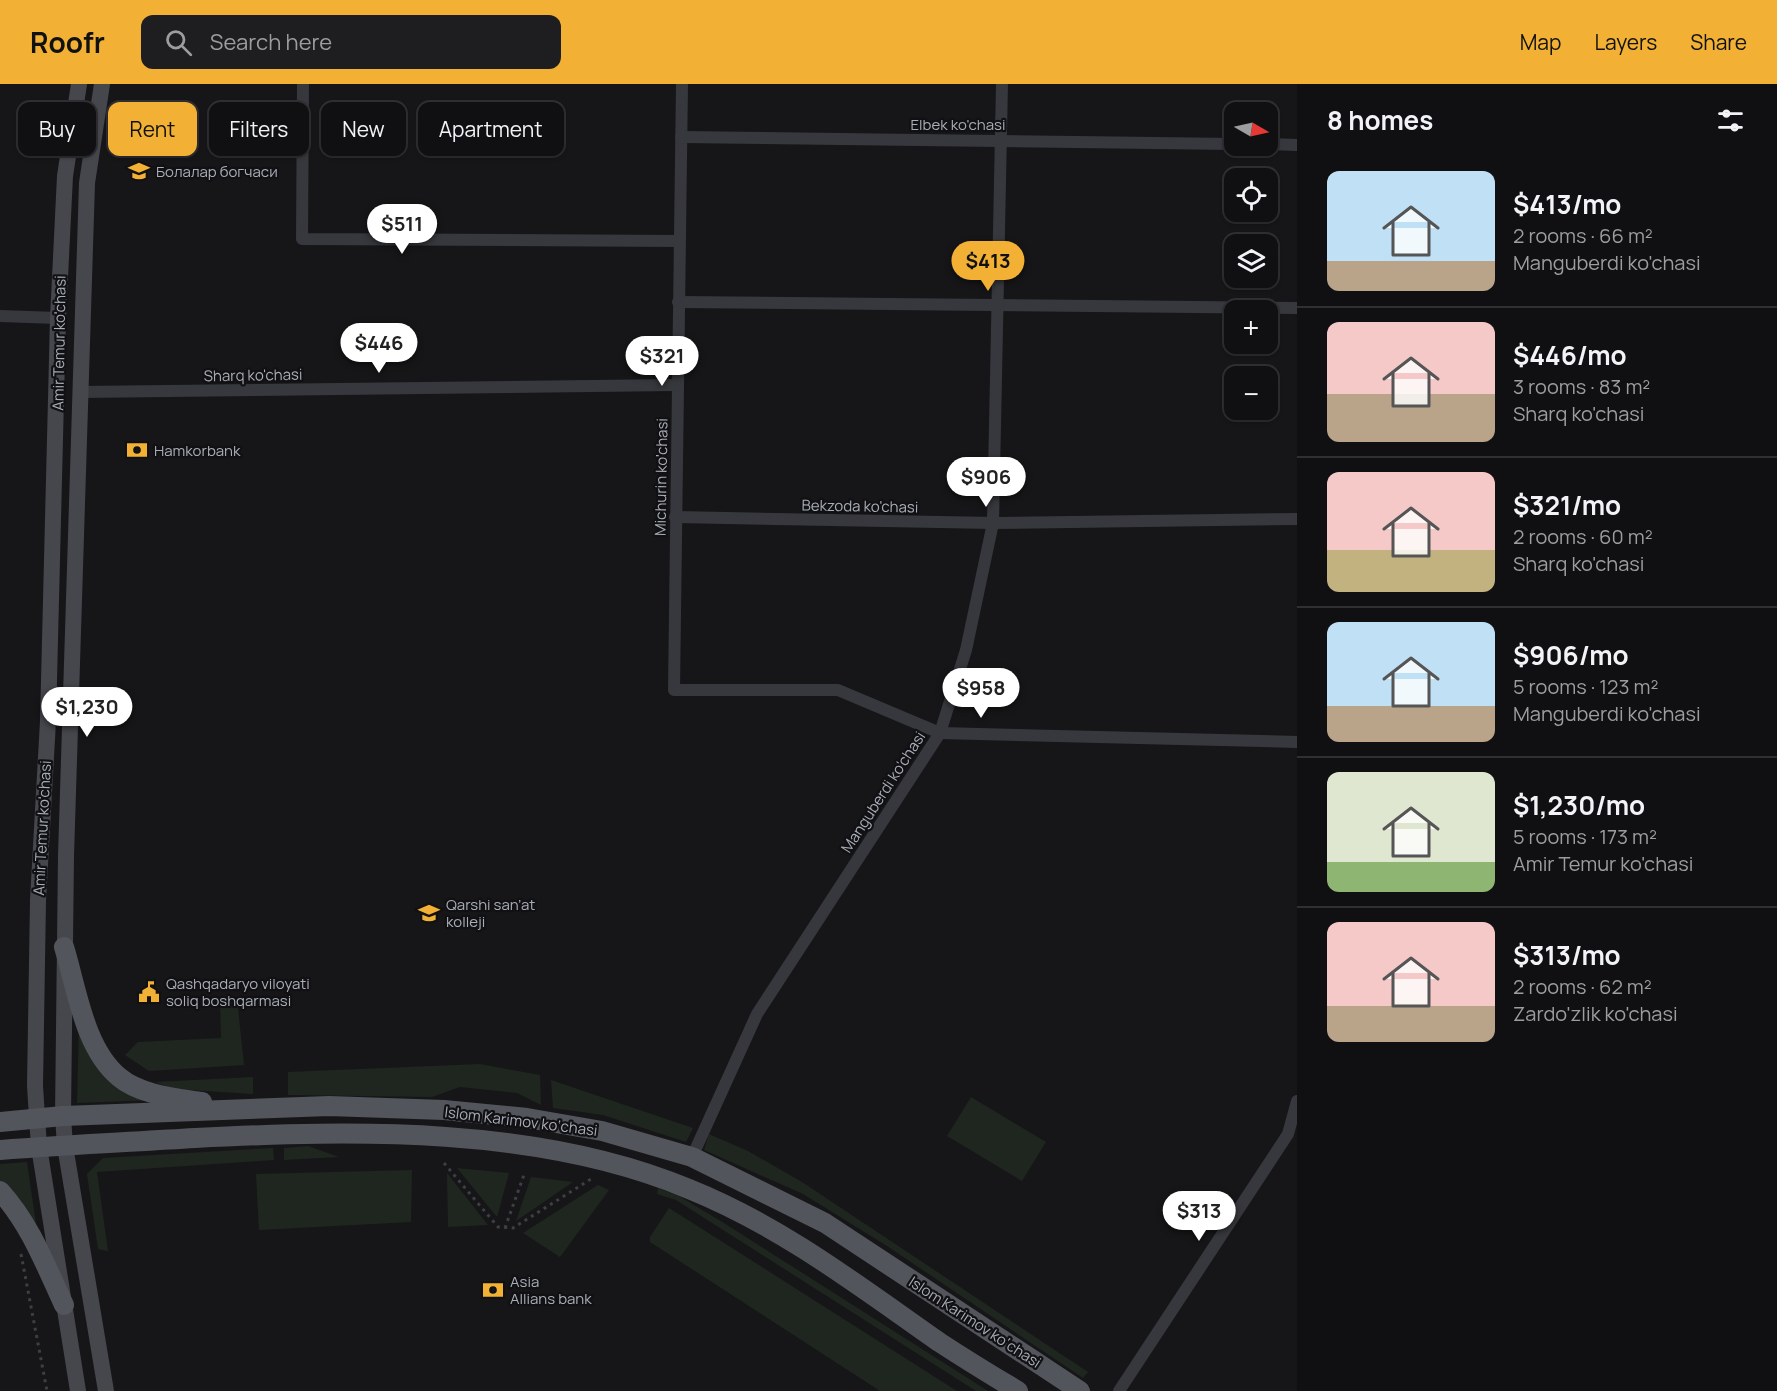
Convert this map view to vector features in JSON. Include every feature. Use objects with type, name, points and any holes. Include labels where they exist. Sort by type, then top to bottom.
[{"type":"main road","name":"Amir Temur ko'chasi","points":[[78,1391],[36,1120],[38,900],[48,709],[58,318],[65,177],[79,84]]},
{"type":"main road","name":"Amir Temur ko'chasi","points":[[102,84],[87,183],[64,947],[63,1116],[65,1146],[106,1391]]},
{"type":"main road","points":[[64,947],[92,1038],[120,1078],[154,1094],[234,1108]]},
{"type":"main road","name":"Islom Karimov ko‘chasi","points":[[0,1122],[63,1116],[329,1106],[421,1109],[527,1118],[602,1131],[692,1157],[825,1223],[1080,1391]]},
{"type":"main road","name":"Islom Karimov ko‘chasi","points":[[0,1150],[277,1134],[414,1136],[522,1146],[585,1156],[691,1189],[825,1260],[942,1343],[1017,1391]]},
{"type":"main road","points":[[0,1191],[19,1212],[30,1230],[64,1305]]},
{"type":"street","points":[[303,84],[302,239],[680,241]]},
{"type":"street","name":"Michurin ko'chasi","points":[[682,84],[674,690],[838,690],[940,733]]},
{"type":"street","name":"Manguberdi ko'chasi","points":[[692,1157],[757,1014],[940,733],[966,650],[993,523],[1002,84]]},
{"type":"street","name":"Elbek ko'chasi","points":[[681,137],[1001,139],[1224,144]]},
{"type":"street","points":[[1278,144],[1297,145]]},
{"type":"street","points":[[678,302],[997,307],[1297,308]]},
{"type":"street","points":[[0,316],[58,318]]},
{"type":"street","name":"Sharq ko'chasi","points":[[80,392],[677,385]]},
{"type":"street","name":"Bekzoda ko'chasi","points":[[675,517],[993,523],[1297,519]]},
{"type":"street","points":[[940,733],[1297,742]]},
{"type":"street","points":[[1119,1391],[1292,1136],[1297,1101]]},
{"type":"path","points":[[444,1163],[498,1227],[505,1228],[513,1228],[591,1179]]},
{"type":"path","points":[[505,1228],[525,1172]]},
{"type":"path","points":[[20,1247],[48,1391]]},
{"type":"shaded area","points":[[220,999],[237,999],[244,1065],[149,1071],[125,1055],[138,1042],[221,1038]]},
{"type":"shaded area","points":[[79,1022],[154,1100],[77,1103]]},
{"type":"shaded area","points":[[480,1064],[540,1075],[541,1105],[517,1093],[460,1087],[432,1097],[288,1095],[288,1072]]},
{"type":"shaded area","points":[[253,1077],[253,1094],[173,1089],[155,1082]]},
{"type":"shaded area","points":[[551,1080],[693,1128],[686,1142],[603,1115],[553,1108]]},
{"type":"shaded area","points":[[971,1097],[1046,1142],[1022,1181],[947,1136]]},
{"type":"shaded area","points":[[709,1134],[748,1151],[802,1182],[1088,1372],[1083,1378],[887,1246],[803,1194],[704,1150]]},
{"type":"shaded area","points":[[308,1146],[339,1157],[284,1160],[284,1148]]},
{"type":"shaded area","points":[[273,1148],[274,1160],[97,1172],[108,1251],[98,1249],[87,1174],[103,1158]]},
{"type":"shaded area","points":[[27,1162],[36,1224],[20,1200],[0,1181],[0,1164]]},
{"type":"shaded area","points":[[457,1168],[509,1173],[497,1217]]},
{"type":"shaded area","points":[[412,1170],[411,1222],[259,1230],[256,1174]]},
{"type":"shaded area","points":[[447,1173],[488,1225],[448,1227]]},
{"type":"shaded area","points":[[531,1177],[573,1182],[516,1221]]},
{"type":"shaded area","points":[[598,1185],[609,1190],[560,1257],[523,1233]]},
{"type":"shaded area","points":[[658,1188],[679,1196],[724,1223],[988,1391],[976,1391],[676,1200],[657,1194]]},
{"type":"shaded area","points":[[669,1208],[957,1391],[880,1391],[650,1242],[650,1237]]},
{"type":"place","name":"Болалар богчаси","points":[[139,171]]},
{"type":"place","name":"Hamkorbank","points":[[137,450]]},
{"type":"place","name":"Qarshi san’at kolleji","points":[[429,913]]},
{"type":"place","name":"Qashqadaryo viloyati soliq boshqarmasi","points":[[149,992]]},
{"type":"place","name":"Asia Allians bank","points":[[493,1290]]}]
